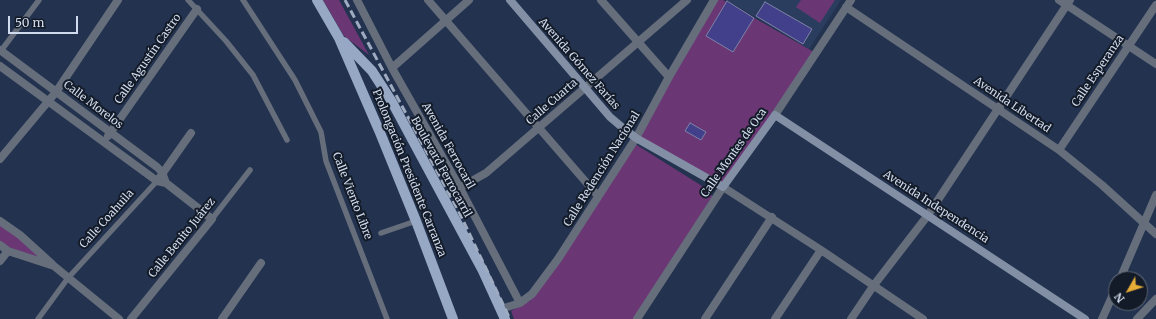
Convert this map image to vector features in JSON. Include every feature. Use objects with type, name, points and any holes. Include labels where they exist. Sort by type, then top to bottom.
[{"type":"main road","points":[[317,0],[339,38]]},
{"type":"main road","name":"Avenida Gómez Farías","points":[[510,0],[610,117],[636,138],[723,187]]},
{"type":"main road","name":"Boulevard Ferrocarril","points":[[339,38],[372,71],[392,102],[483,271],[505,319]]},
{"type":"main road","name":"Prolongación Presidente Carranza","points":[[339,38],[416,221],[453,319]]},
{"type":"main road","name":"Calle Montes de Oca","points":[[723,187],[775,116]]},
{"type":"main road","name":"Avenida Independencia","points":[[775,116],[1085,319]]},
{"type":"street","points":[[0,159],[56,92],[118,0]]},
{"type":"street","name":"Avenida Ferrocaril","points":[[357,0],[392,68],[460,188],[520,304]]},
{"type":"street","points":[[428,0],[598,196]]},
{"type":"street","points":[[392,68],[469,0]]},
{"type":"street","points":[[601,0],[669,77]]},
{"type":"street","name":"Calle Cuarta","points":[[443,197],[486,173],[687,0]]},
{"type":"street","name":"Calle Redención Nacional","points":[[501,309],[520,304],[532,294],[545,277],[636,138],[669,77],[714,0]]},
{"type":"street","points":[[1059,0],[1068,3],[1156,64]]},
{"type":"street","points":[[851,319],[874,285],[928,215],[1068,3]]},
{"type":"street","name":"Avenida Libertad","points":[[849,4],[998,110],[1059,150],[1144,222],[1156,234]]},
{"type":"street","name":"Calle Montes de Oca","points":[[775,116],[849,4]]},
{"type":"street","name":"Calle Esperanza","points":[[1059,150],[1156,5]]},
{"type":"street","name":"Calle Agustín Castro","points":[[104,142],[198,9]]},
{"type":"street","name":"Calle Morelos","points":[[0,51],[111,132],[162,172]]},
{"type":"street","name":"Calle Morelos","points":[[0,66],[157,181],[166,183],[212,219]]},
{"type":"street","name":"Calle Coahuila","points":[[157,181],[190,133]]},
{"type":"street","points":[[162,172],[166,183]]},
{"type":"street","points":[[723,187],[772,217],[923,319]]},
{"type":"street","name":"Calle Montes de Oca","points":[[637,319],[723,187]]},
{"type":"street","points":[[1123,271],[1156,195]]},
{"type":"street","points":[[705,319],[772,217]]},
{"type":"street","name":"Calle Benito Juárez","points":[[131,319],[212,219]]},
{"type":"street","points":[[0,221],[20,235],[68,278],[119,319]]},
{"type":"street","points":[[0,246],[8,251],[54,266]]},
{"type":"street","points":[[775,319],[821,250]]},
{"type":"street","points":[[0,261],[8,251]]},
{"type":"street","points":[[222,319],[261,264]]},
{"type":"street","points":[[1137,319],[1156,299]]},
{"type":"street","points":[[1102,319],[1108,306]]},
{"type":"lane","points":[[0,51],[39,0]]},
{"type":"lane","points":[[188,0],[198,9],[253,75],[287,140]]},
{"type":"lane","name":"Calle Viento Libre","points":[[243,0],[295,80],[321,132],[326,161],[388,319]]},
{"type":"lane","name":"Calle Benito Juárez","points":[[212,219],[250,170]]},
{"type":"lane","name":"Calle Coahuila","points":[[38,319],[68,278],[157,181]]},
{"type":"lane","points":[[381,234],[416,221]]},
{"type":"shaded area","points":[[323,0],[339,0],[369,55],[344,36]]},
{"type":"shaded area","points":[[717,0],[723,0],[814,52],[722,184],[638,137]]},
{"type":"shaded area","points":[[727,0],[841,0],[809,49]]},
{"type":"shaded area","points":[[801,0],[835,0],[820,23],[796,7]]},
{"type":"shaded area","points":[[632,142],[710,191],[709,194],[713,196],[633,319],[514,319],[511,311],[530,301],[574,238]]},
{"type":"shaded area","points":[[0,223],[19,236],[41,259],[0,244]]},
{"type":"building","points":[[727,1],[754,18],[733,52],[706,36]]},
{"type":"building","points":[[765,2],[812,29],[803,44],[756,16]]},
{"type":"building","points":[[690,123],[706,132],[701,140],[685,131]]},
{"type":"railway","points":[[345,0],[460,214],[510,319]]}]
